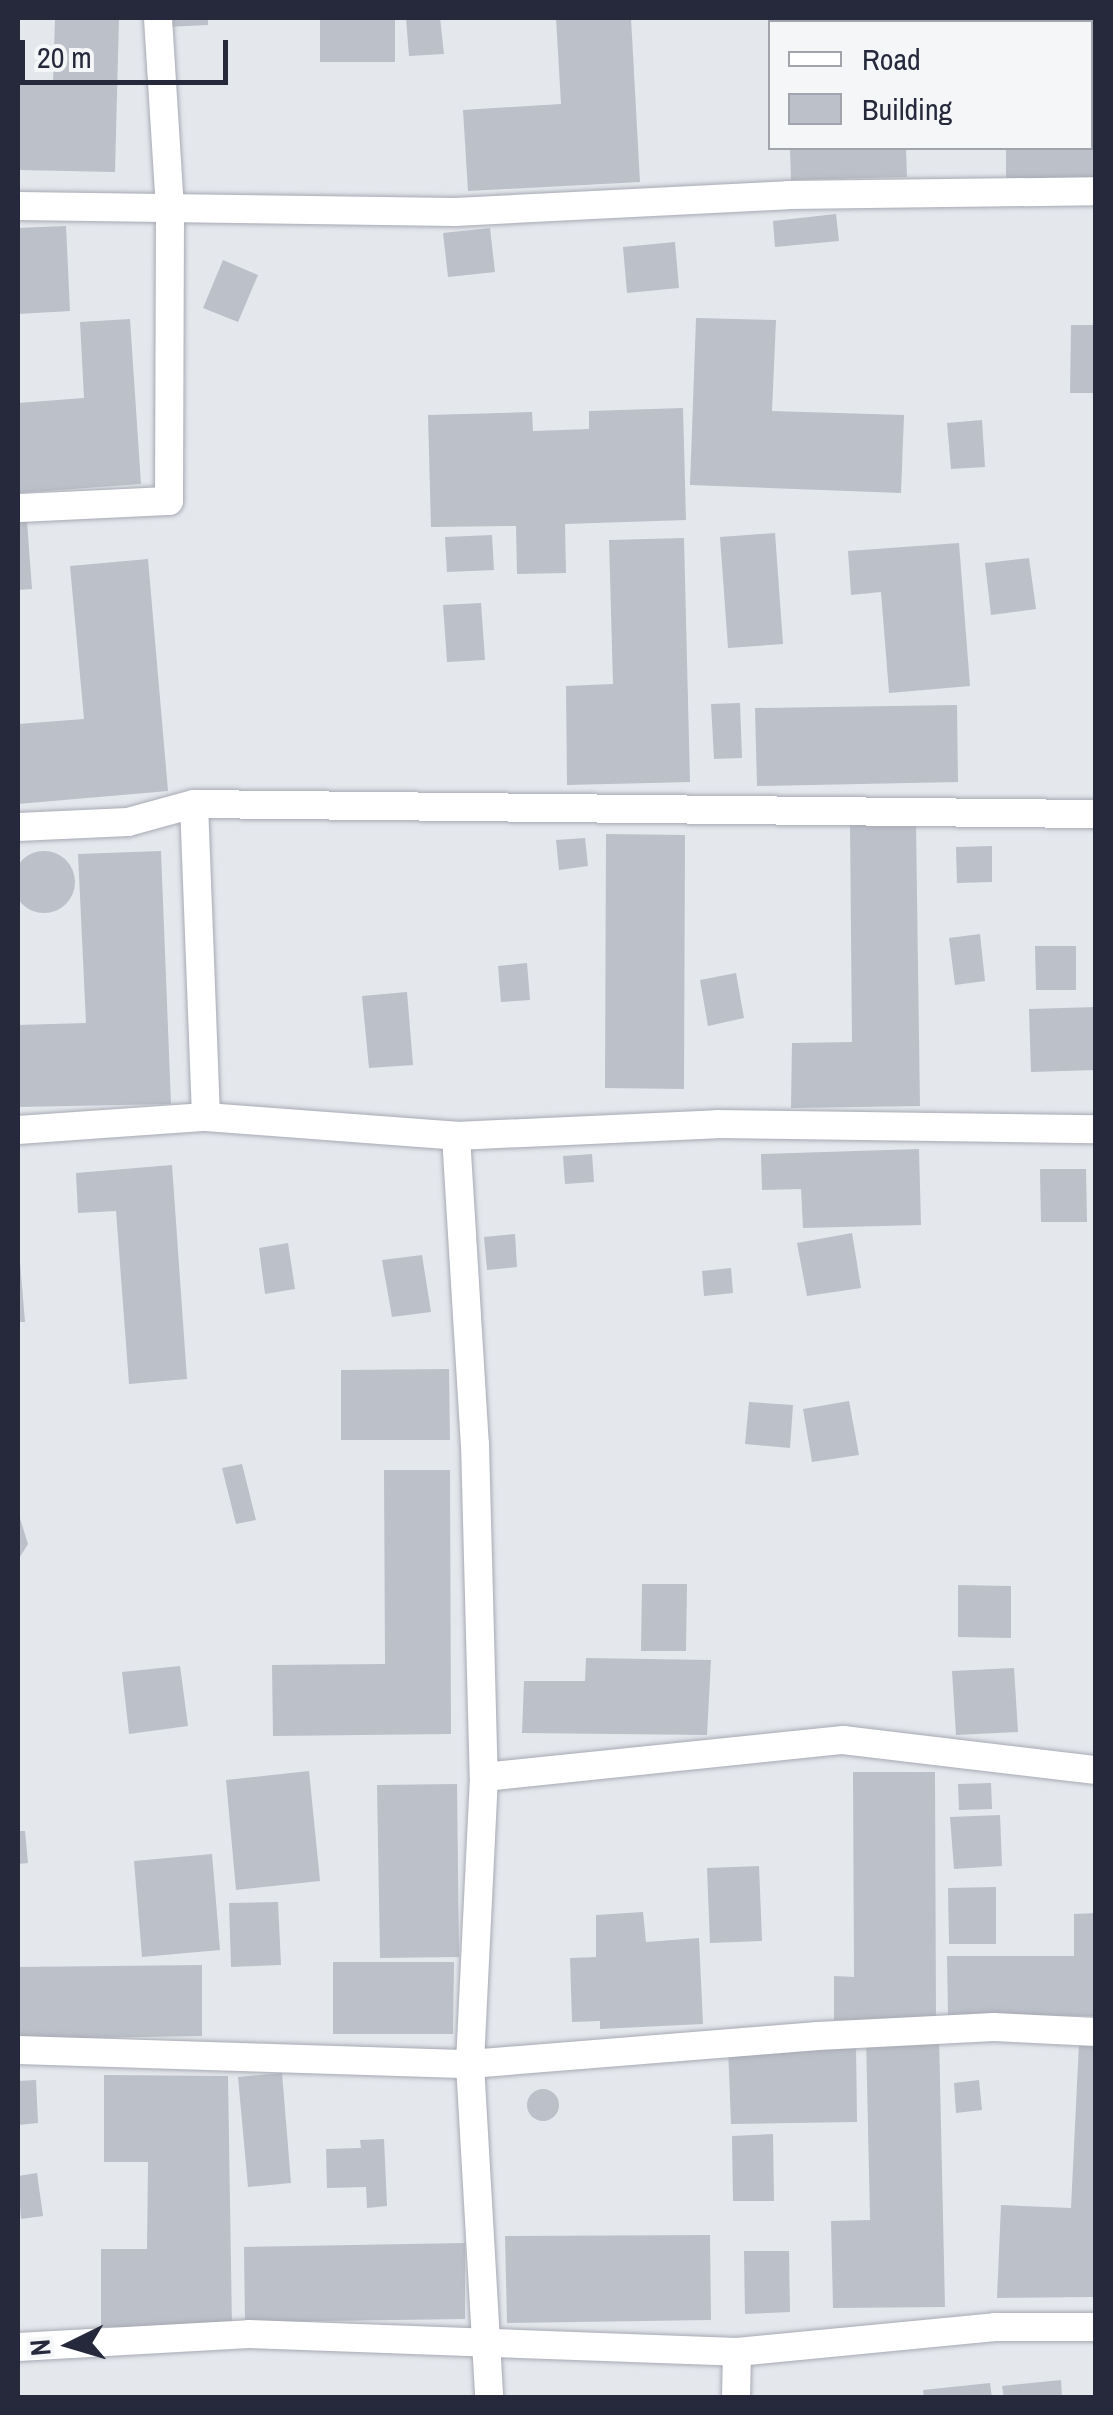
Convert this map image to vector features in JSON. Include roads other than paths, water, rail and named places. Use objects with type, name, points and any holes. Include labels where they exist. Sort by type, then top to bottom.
[{"type":"street","points":[[18,508],[169,500],[170,209],[158,18]]},
{"type":"street","points":[[18,206],[455,212],[788,196],[1096,191]]},
{"type":"street","points":[[194,804],[206,1118]]},
{"type":"street","points":[[18,827],[128,822],[194,804],[1096,814]]},
{"type":"street","points":[[18,1130],[206,1118],[456,1136],[717,1124],[1096,1128]]},
{"type":"street","points":[[456,1136],[475,1444],[484,1777],[470,2064],[489,2398]]},
{"type":"street","points":[[484,1777],[843,1740],[1096,1770]]},
{"type":"street","points":[[18,2050],[470,2064],[838,2034],[994,2027],[1096,2032]]},
{"type":"street","points":[[18,2347],[249,2334],[737,2352],[995,2327],[1096,2327]]},
{"type":"street","points":[[736,2398],[737,2352]]}]
